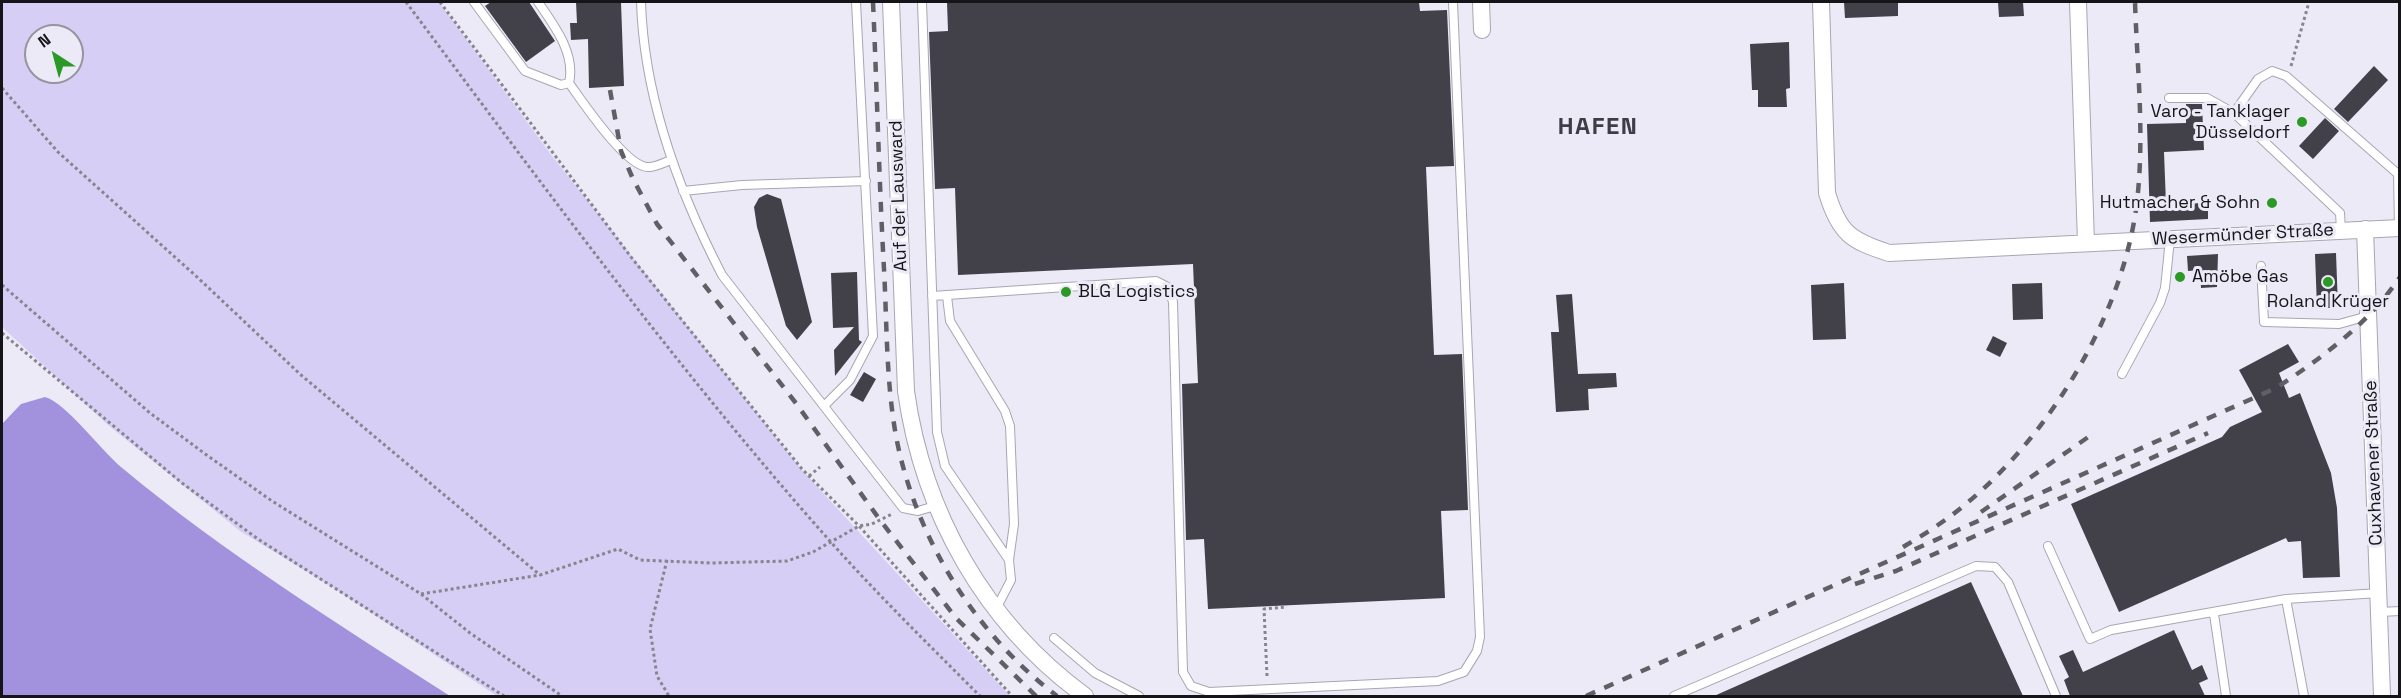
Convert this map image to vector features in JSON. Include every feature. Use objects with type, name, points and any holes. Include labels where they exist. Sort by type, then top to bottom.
[{"type":"street","name":"Auf der Lausward","points":[[891,2],[906,391],[912,430],[935,506],[963,560],[996,609],[1046,664],[1085,696]]},
{"type":"street","points":[[1481,2],[1482,30]]},
{"type":"street","points":[[2078,2],[2086,243]]},
{"type":"street","name":"Wesermünder Straße","points":[[1819,3],[1827,193],[1834,216],[1861,244],[1889,253],[2399,228]]},
{"type":"street","name":"Cuxhavener Straße","points":[[2365,229],[2382,696]]},
{"type":"lane","points":[[474,2],[525,70],[561,85],[569,83]]},
{"type":"lane","points":[[538,2],[561,36],[572,71],[569,83]]},
{"type":"lane","points":[[641,2],[648,69],[671,160],[699,231],[722,274],[903,508],[918,512],[935,506]]},
{"type":"lane","points":[[824,406],[850,380],[873,336],[856,2]]},
{"type":"lane","points":[[922,2],[937,432],[945,466],[1009,560]]},
{"type":"lane","points":[[932,296],[1156,281],[1168,287],[1173,302],[1183,672],[1191,686],[1209,692],[1452,678],[1464,672],[1477,651],[1480,637],[1453,2]]},
{"type":"lane","points":[[2234,112],[2258,79],[2271,71],[2286,76],[2398,174],[2399,228]]},
{"type":"lane","points":[[569,83],[621,151],[638,165],[648,168],[671,160]]},
{"type":"lane","points":[[2169,98],[2207,98],[2234,112],[2340,213],[2341,230]]},
{"type":"lane","points":[[683,190],[742,184],[866,182]]},
{"type":"lane","points":[[2122,374],[2160,303],[2165,288],[2170,239]]},
{"type":"lane","points":[[2260,266],[2264,322],[2338,324],[2368,316]]},
{"type":"lane","points":[[947,296],[950,321],[1005,411],[1010,426],[1014,524],[1009,560],[1011,580],[996,609]]},
{"type":"lane","points":[[2048,546],[2090,639],[2111,630],[2214,614],[2286,599],[2379,593]]},
{"type":"lane","points":[[1674,696],[1976,566],[1995,567],[2008,582],[2056,696]]},
{"type":"lane","points":[[2286,599],[2304,696]]},
{"type":"lane","points":[[2380,612],[2400,611]]},
{"type":"lane","points":[[2214,614],[2226,696]]},
{"type":"lane","points":[[1054,638],[1095,673],[1139,696]]},
{"type":"path","points":[[406,2],[581,236],[704,392],[829,541],[980,696]]},
{"type":"path","points":[[440,2],[624,248],[809,476],[859,526],[1012,696]]},
{"type":"path","points":[[2286,76],[2296,54],[2310,2]]},
{"type":"path","points":[[2,88],[58,152],[196,276],[301,375],[540,575]]},
{"type":"path","points":[[2,285],[150,413],[208,456],[272,501],[421,594],[470,633],[562,696]]},
{"type":"path","points":[[2,333],[182,483],[248,532],[504,696]]},
{"type":"path","points":[[809,476],[820,467]]},
{"type":"path","points":[[421,594],[540,575],[618,549],[640,560],[787,561],[813,552],[859,526],[872,524],[903,508]]},
{"type":"path","points":[[668,560],[650,629],[657,676],[669,696]]},
{"type":"path","points":[[1267,689],[1264,609],[1287,608]]},
{"type":"shaded area","points":[[2,2],[439,2],[552,156],[801,469],[1010,696],[497,696],[332,587],[240,531],[108,425],[2,327]]},
{"type":"shaded area","points":[[45,397],[73,417],[121,467],[200,529],[282,587],[450,696],[2,696],[2,424],[21,404]]},
{"type":"building","points":[[491,2],[529,2],[555,41],[526,62],[485,6]]},
{"type":"building","points":[[576,2],[621,2],[624,86],[589,88],[588,39],[571,40],[570,23],[577,23]]},
{"type":"building","points":[[947,2],[1419,2],[1420,11],[1447,10],[1454,166],[1426,167],[1434,355],[1462,354],[1468,510],[1441,511],[1445,598],[1208,609],[1204,539],[1186,540],[1182,384],[1198,383],[1193,264],[958,275],[955,188],[935,189],[929,32],[948,31]]},
{"type":"building","points":[[1844,2],[1898,2],[1898,16],[1845,18]]},
{"type":"building","points":[[1998,2],[2023,2],[2024,16],[1999,17]]},
{"type":"building","points":[[1789,42],[1790,88],[1786,89],[1787,107],[1758,107],[1758,90],[1752,90],[1750,44]]},
{"type":"building","points":[[2374,66],[2388,80],[2348,122],[2334,109]]},
{"type":"building","points":[[2186,104],[2202,104],[2204,150],[2164,152],[2166,204],[2208,203],[2208,219],[2150,222],[2147,124],[2186,123]]},
{"type":"building","points":[[2325,118],[2339,131],[2313,159],[2299,146]]},
{"type":"building","points":[[767,194],[781,199],[812,322],[797,340],[786,326],[757,227],[754,207],[759,198]]},
{"type":"building","points":[[2336,253],[2338,308],[2317,308],[2315,254]]},
{"type":"building","points":[[2218,254],[2217,287],[2201,288],[2200,270],[2188,271],[2187,256]]},
{"type":"building","points":[[857,272],[859,340],[862,342],[835,376],[834,350],[854,327],[833,328],[831,273]]},
{"type":"building","points":[[1844,283],[1846,339],[1813,340],[1811,285]]},
{"type":"building","points":[[2042,283],[2043,319],[2013,320],[2012,284]]},
{"type":"building","points":[[1572,294],[1578,374],[1616,373],[1617,387],[1588,389],[1589,410],[1556,412],[1551,332],[1559,332],[1556,295]]},
{"type":"building","points":[[1993,336],[2007,343],[2000,357],[1986,350]]},
{"type":"building","points":[[2288,344],[2299,362],[2279,373],[2289,398],[2300,393],[2331,473],[2337,508],[2340,577],[2303,578],[2301,541],[2288,542],[2286,538],[2119,612],[2071,504],[2222,437],[2230,427],[2262,412],[2239,370]]},
{"type":"building","points":[[864,372],[876,379],[863,402],[850,395]]},
{"type":"building","points":[[1971,582],[2023,696],[1714,696]]},
{"type":"building","points":[[2174,630],[2192,670],[2202,665],[2208,679],[2199,683],[2205,696],[2070,696],[2064,680],[2069,677],[2059,656],[2073,650],[2083,672]]},
{"type":"railway","points":[[873,2],[889,373],[896,436],[905,474],[918,511],[953,581],[1000,643],[1027,671],[1057,696]]},
{"type":"railway","points":[[1903,547],[1952,515],[1999,474],[2057,403],[2102,322],[2119,279],[2131,235],[2138,192],[2140,121],[2135,2]]},
{"type":"railway","points":[[610,90],[621,151],[657,224],[795,402],[880,520],[956,618],[1036,696]]},
{"type":"railway","points":[[1586,696],[2276,388],[2344,338],[2374,310],[2400,277]]},
{"type":"railway","points":[[1981,512],[2094,433]]},
{"type":"railway","points":[[1855,584],[1896,571],[2208,433]]},
{"type":"place","name":"Varo - Tanklager Düsseldorf","points":[[2302,122]]},
{"type":"place","name":"Hutmacher & Sohn","points":[[2272,203]]},
{"type":"place","name":"Amöbe Gas","points":[[2180,277]]},
{"type":"place","name":"Roland Krüger","points":[[2328,282]]},
{"type":"place","name":"BLG Logistics","points":[[1066,292]]},
{"type":"district","name":"HAFEN","points":[[1598,127]]}]
